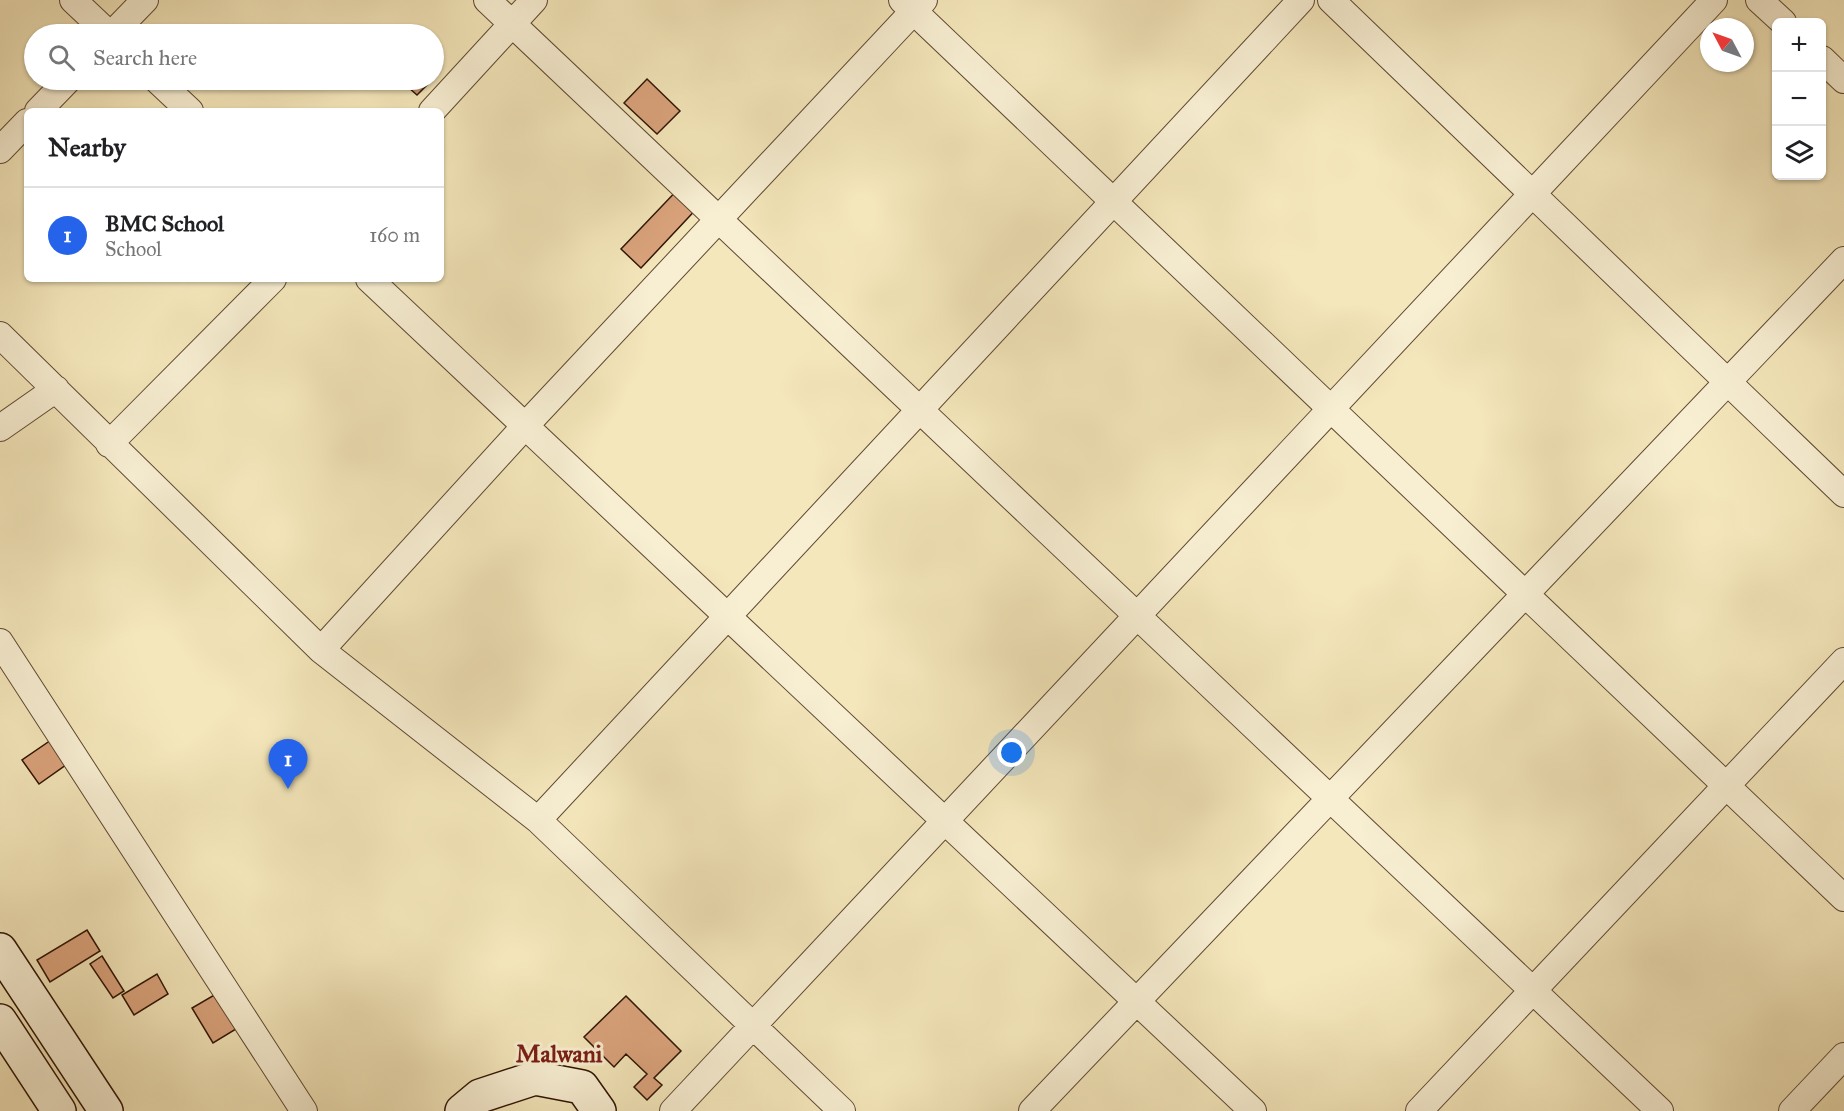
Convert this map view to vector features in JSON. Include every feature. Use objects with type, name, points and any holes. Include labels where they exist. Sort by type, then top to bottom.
[{"type":"street","points":[[73,0],[100,24]]},
{"type":"street","points":[[121,24],[144,0]]},
{"type":"street","points":[[487,0],[1660,1111]]},
{"type":"street","points":[[435,108],[534,0]]},
{"type":"street","points":[[538,820],[1301,0]]},
{"type":"street","points":[[1331,0],[1844,494]]},
{"type":"street","points":[[673,1111],[1714,0]]},
{"type":"street","points":[[1759,0],[1779,18]]},
{"type":"street","points":[[321,650],[913,4],[1113,202],[1844,898]]},
{"type":"street","points":[[1826,64],[1844,80]]},
{"type":"street","points":[[41,108],[58,90]]},
{"type":"street","points":[[168,90],[187,108]]},
{"type":"street","points":[[0,150],[24,125]]},
{"type":"street","points":[[1032,1111],[1844,260]]},
{"type":"street","points":[[109,444],[270,282]]},
{"type":"street","points":[[372,282],[1253,1111]]},
{"type":"street","points":[[0,335],[321,650],[538,820],[842,1111]]},
{"type":"street","points":[[0,428],[56,389]]},
{"type":"street","points":[[0,642],[304,1111]]},
{"type":"street","points":[[1419,1111],[1844,661]]},
{"type":"street","points":[[0,950],[106,1111]]},
{"type":"street","points":[[0,1022],[59,1111]]},
{"type":"street","points":[[1792,1111],[1844,1056]]},
{"type":"street","points":[[462,1111],[480,1096],[535,1078],[582,1087],[598,1111]]},
{"type":"building","points":[[647,79],[680,111],[657,134],[624,103]]},
{"type":"building","points":[[411,90],[422,90],[417,95]]},
{"type":"building","points":[[683,184],[702,203],[641,268],[621,249]]},
{"type":"building","points":[[57,736],[73,760],[39,784],[22,760]]},
{"type":"building","points":[[87,930],[100,951],[50,982],[37,960]]},
{"type":"building","points":[[102,956],[124,991],[113,998],[90,964]]},
{"type":"building","points":[[157,974],[168,994],[134,1015],[122,995]]},
{"type":"building","points":[[216,994],[236,1029],[213,1043],[192,1008]]},
{"type":"building","points":[[626,996],[681,1051],[654,1078],[662,1085],[647,1100],[634,1087],[647,1074],[626,1054],[614,1067],[584,1037]]},
{"type":"place","name":"BMC School","points":[[288,789]]},
{"type":"district","name":"Malwani","points":[[559,1054]]}]
